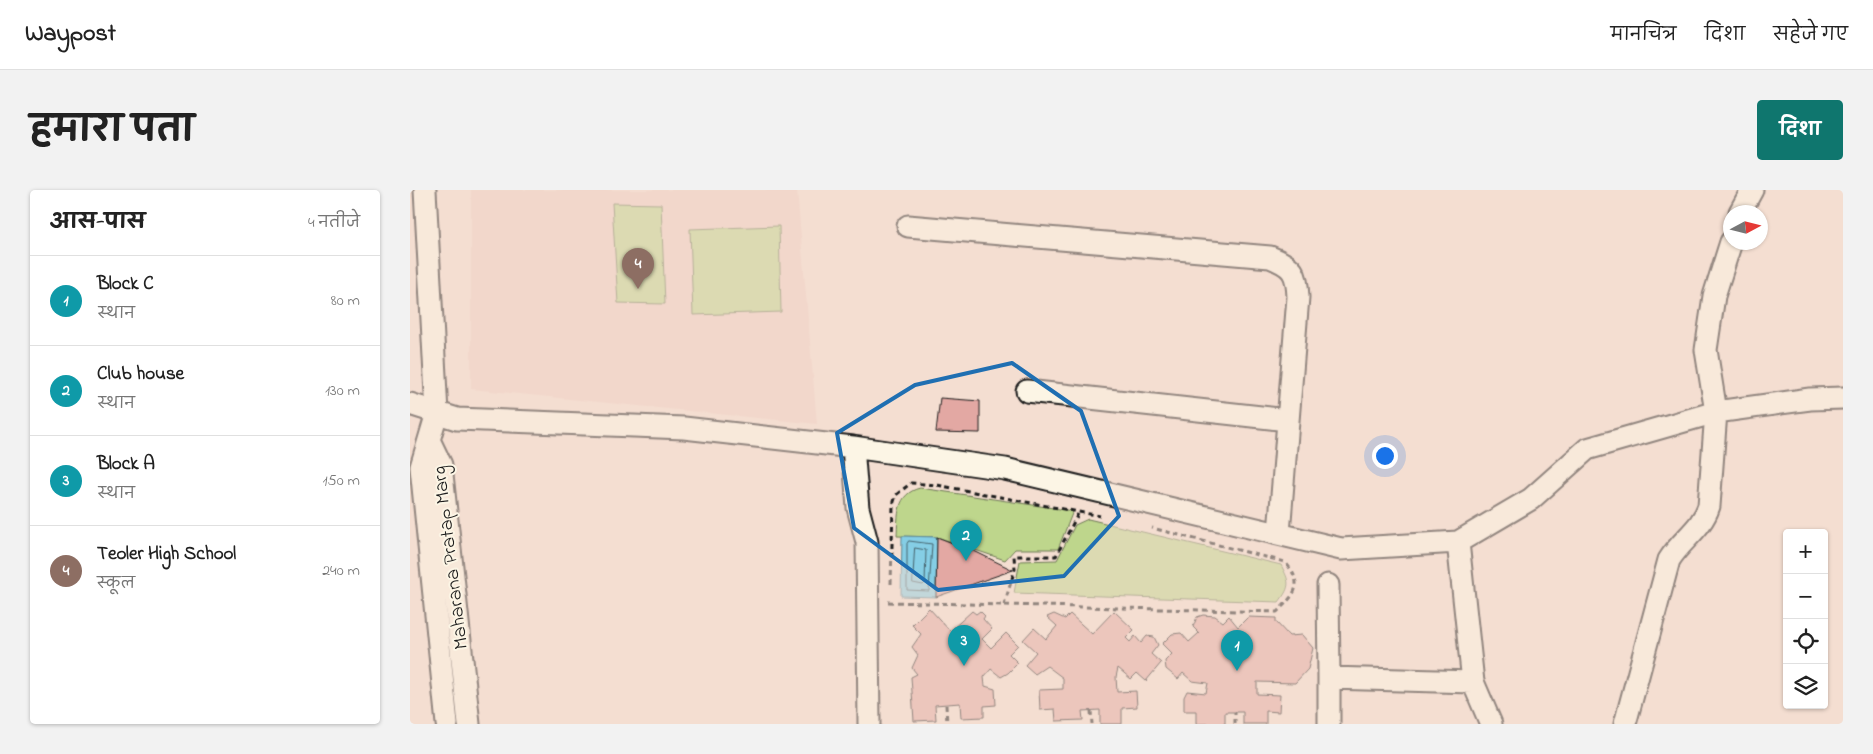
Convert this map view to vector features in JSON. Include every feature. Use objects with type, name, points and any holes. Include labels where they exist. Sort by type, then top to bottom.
[{"type":"street","points":[[424,190],[437,413],[429,440]]},
{"type":"street","points":[[1744,205],[1752,190]]},
{"type":"street","points":[[908,226],[1270,257],[1288,264],[1297,279],[1298,297],[1279,533]]},
{"type":"street","points":[[1625,724],[1669,560],[1678,546],[1704,521],[1709,506],[1716,412],[1706,350],[1714,296],[1728,250]]},
{"type":"street","points":[[1027,391],[1288,420]]},
{"type":"street","points":[[410,404],[457,420],[684,428],[853,447],[1005,469],[1340,549],[1458,542],[1531,499],[1587,449],[1716,412],[1810,399],[1843,398]]},
{"type":"street","name":"Maharana Pratap Marg","points":[[429,440],[421,467],[417,495],[437,634],[447,724]]},
{"type":"street","name":"Maharana Pratap Marg","points":[[429,440],[441,465],[469,724]]},
{"type":"street","points":[[853,447],[858,508],[867,542],[869,724]]},
{"type":"street","points":[[1458,542],[1473,682],[1491,724]]},
{"type":"street","points":[[1328,585],[1329,724]]},
{"type":"street","points":[[437,634],[458,631]]},
{"type":"street","points":[[1329,678],[1473,682]]},
{"type":"path","points":[[1109,517],[937,485],[911,483],[896,494],[893,505],[891,602],[1277,612],[1294,595],[1297,583],[1293,572],[1285,562],[1147,527]]},
{"type":"path","points":[[1004,605],[1014,577],[1014,556],[1056,556],[1079,512]]},
{"type":"path","points":[[946,704],[947,724]]},
{"type":"path","points":[[1092,711],[1092,724]]},
{"type":"path","points":[[1235,712],[1235,724]]},
{"type":"highlighted area","points":[[1012,363],[1081,411],[1119,516],[1064,576],[938,590],[854,528],[837,433],[915,385]]},
{"type":"shaded area","points":[[471,190],[797,190],[817,424],[471,389]]},
{"type":"green space","points":[[612,203],[661,204],[665,304],[618,303]]},
{"type":"green space","points":[[779,226],[781,312],[693,315],[690,229]]},
{"type":"green space","points":[[920,488],[1073,511],[1058,549],[1015,549],[1005,560],[937,537],[897,536],[898,514],[902,501],[906,495]]},
{"type":"green space","points":[[1088,519],[1281,565],[1288,584],[1286,592],[1279,602],[1014,593],[1020,561],[1057,560],[1075,525]]},
{"type":"water","points":[[902,536],[937,537],[936,597],[901,596]]},
{"type":"building","points":[[940,398],[980,401],[980,433],[936,432]]},
{"type":"building","points":[[937,537],[976,552],[1013,570],[936,597]]},
{"type":"building","points":[[929,608],[950,631],[972,611],[976,614],[980,611],[985,616],[983,619],[992,629],[982,639],[991,648],[1006,633],[1018,645],[1009,654],[1018,663],[1008,673],[1001,677],[991,669],[984,677],[985,686],[995,689],[996,705],[984,706],[984,717],[961,718],[960,703],[935,705],[936,720],[914,721],[911,677],[917,674],[912,668],[918,655],[912,647],[921,634],[912,625]]},
{"type":"building","points":[[1114,611],[1134,630],[1126,638],[1130,642],[1135,636],[1141,643],[1147,636],[1154,637],[1158,645],[1151,654],[1161,663],[1146,681],[1137,673],[1131,679],[1118,668],[1116,677],[1117,692],[1136,691],[1137,707],[1122,708],[1122,724],[1100,724],[1100,710],[1082,711],[1083,720],[1056,721],[1055,709],[1040,710],[1039,690],[1063,689],[1063,678],[1047,666],[1035,674],[1025,665],[1036,652],[1023,640],[1034,628],[1046,639],[1057,626],[1047,617],[1054,614],[1065,619],[1070,614],[1092,634]]},
{"type":"building","points":[[1203,615],[1215,616],[1223,622],[1229,616],[1238,627],[1248,617],[1276,618],[1276,622],[1289,636],[1302,635],[1313,648],[1308,669],[1295,683],[1257,682],[1257,694],[1280,695],[1279,712],[1266,711],[1266,724],[1243,724],[1243,712],[1225,712],[1225,724],[1196,724],[1196,711],[1184,711],[1184,697],[1187,691],[1206,693],[1208,683],[1192,681],[1183,673],[1178,679],[1166,669],[1165,661],[1172,654],[1162,644],[1172,634],[1181,633],[1189,642],[1199,633],[1193,627],[1197,617]]},
{"type":"place","name":"Teoler High School","points":[[638,289]]},
{"type":"place","name":"Club house","points":[[966,561]]},
{"type":"place","name":"Block A","points":[[964,666]]},
{"type":"place","name":"Block C","points":[[1237,671]]}]
